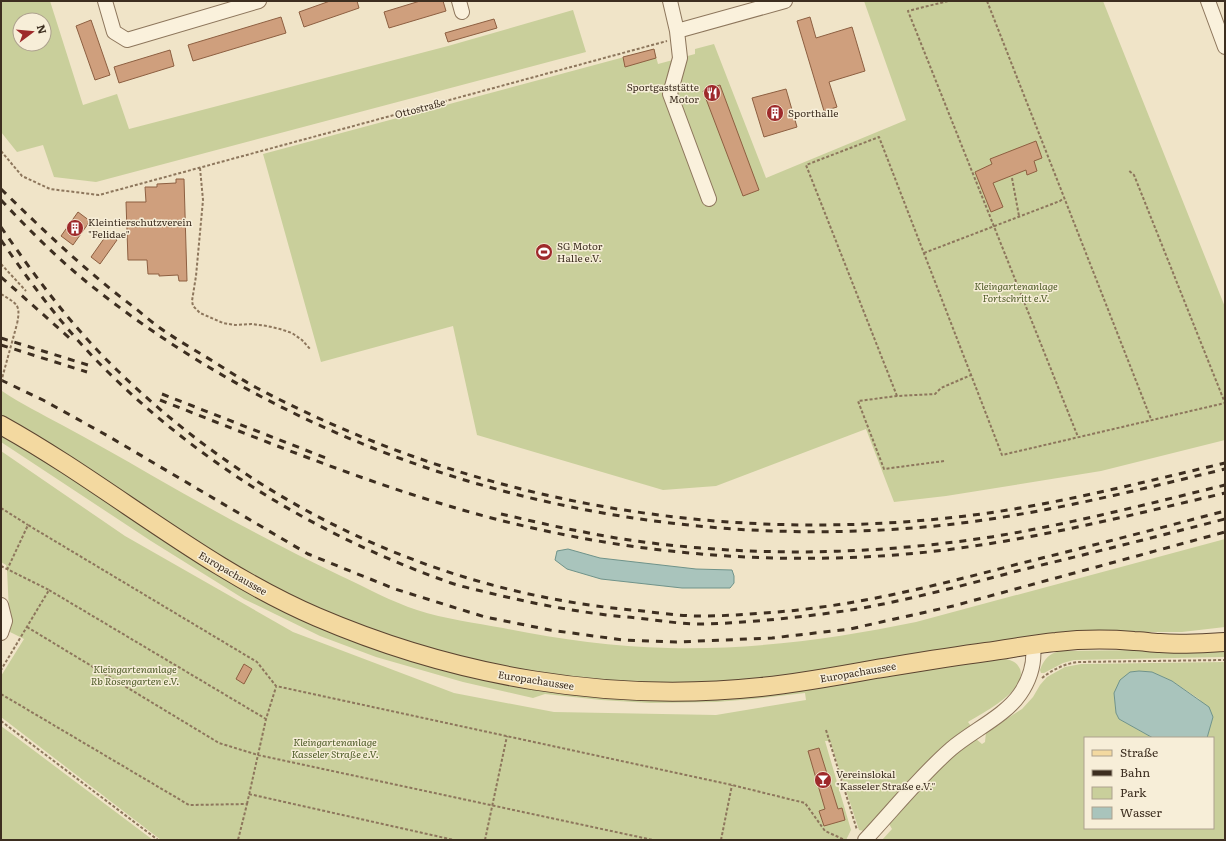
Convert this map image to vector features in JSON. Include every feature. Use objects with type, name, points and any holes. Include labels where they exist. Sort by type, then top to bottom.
[{"type":"main road","name":"Europachaussee","points":[[1,425],[51,454],[202,556],[260,590],[314,616],[378,642],[444,662],[474,670],[536,682],[599,689],[634,691],[731,690],[787,684],[1033,645],[1068,641],[1132,640],[1225,630]]},
{"type":"main road","name":"Europachaussee","points":[[1132,640],[1183,644],[1225,642]]},
{"type":"street","points":[[105,1],[114,32],[127,40],[259,1]]},
{"type":"street","points":[[670,1],[677,30],[680,58],[670,94],[709,199]]},
{"type":"street","points":[[677,30],[785,1]]},
{"type":"street","points":[[1208,1],[1225,46]]},
{"type":"street","points":[[1,605],[5,621],[1,633]]},
{"type":"street","points":[[862,836],[943,757],[961,741],[1008,707],[1019,695],[1026,684],[1034,665],[1033,645]]},
{"type":"path","points":[[948,1],[908,11],[1078,437]]},
{"type":"path","points":[[988,1],[1151,419]]},
{"type":"path","name":"Ottostraße","points":[[1,151],[22,176],[50,189],[99,195],[669,40],[677,30]]},
{"type":"path","points":[[897,396],[806,165],[879,137],[1002,455],[1151,419],[1225,403],[1134,175],[1128,170]]},
{"type":"path","points":[[200,168],[203,200],[196,276],[192,301],[193,306],[200,313],[223,323],[267,326],[292,333],[302,340],[310,349]]},
{"type":"path","points":[[1012,178],[1019,216]]},
{"type":"path","points":[[924,252],[1060,201],[1064,198]]},
{"type":"path","points":[[1,264],[26,291]]},
{"type":"path","points":[[1,294],[18,306],[20,312],[1,382]]},
{"type":"path","points":[[944,461],[884,469],[858,401],[897,396],[935,394],[941,388],[971,375]]},
{"type":"path","points":[[1,508],[257,662],[276,686],[732,785],[805,803],[825,831],[845,840]]},
{"type":"path","points":[[8,570],[28,524]]},
{"type":"path","points":[[1,566],[49,590],[266,719]]},
{"type":"path","points":[[1,670],[49,590]]},
{"type":"path","points":[[27,627],[219,743],[258,755],[653,840]]},
{"type":"path","points":[[1038,682],[1048,673],[1070,663],[1077,662],[1225,660]]},
{"type":"path","points":[[238,840],[266,719],[276,686]]},
{"type":"path","points":[[1,694],[188,805],[247,804]]},
{"type":"path","points":[[1,721],[158,840]]},
{"type":"path","points":[[826,730],[862,836]]},
{"type":"path","points":[[485,840],[507,736]]},
{"type":"path","points":[[720,840],[732,785]]},
{"type":"path","points":[[249,794],[454,840]]},
{"type":"green space","points":[[1,1],[50,1],[83,105],[117,94],[129,129],[448,46],[573,10],[586,52],[96,182],[54,177],[43,145],[17,152],[1,132]]},
{"type":"green space","name":"Kleingartenanlage Fortschritt e.V.","points":[[864,1],[1103,1],[1225,307],[1225,440],[1101,471],[946,496],[894,502],[866,429],[716,486],[663,490],[477,435],[453,326],[321,362],[263,154],[654,49],[658,64],[695,54],[695,49],[714,44],[766,178],[906,120]]},
{"type":"green space","points":[[2,391],[24,405],[96,443],[269,540],[398,603],[438,616],[544,636],[627,646],[699,648],[793,642],[854,634],[916,622],[1225,539],[1225,627],[1182,632],[1115,632],[830,672],[693,686],[537,676],[409,646],[263,585],[1,419]]},
{"type":"green space","points":[[1,432],[284,608],[598,695],[946,666],[1005,659],[1016,663],[1020,669],[1021,677],[1011,693],[1003,700],[968,722],[971,726],[864,831],[859,830],[830,741],[825,741],[851,830],[846,840],[161,840],[1,717],[1,676],[24,639],[10,632],[7,570],[6,565],[1,562],[1,451],[125,536],[293,632],[454,693],[554,712],[716,715],[806,700],[805,693],[716,702],[650,703],[545,694],[533,698],[463,682],[376,657],[320,636],[244,599],[151,541],[1,442]]},
{"type":"green space","points":[[1225,649],[1225,657],[1074,660],[1063,663],[1044,673],[1041,673],[1040,670],[1048,657],[1053,653],[1061,651]]},
{"type":"green space","points":[[1225,662],[1225,840],[882,840],[892,829],[888,822],[938,766],[976,739],[982,744],[985,742],[986,732],[1022,709],[1033,697],[1047,677],[1065,667],[1081,664]]},
{"type":"green space","points":[[1,726],[16,737],[153,840],[1,840]]},
{"type":"water","points":[[568,549],[600,558],[696,569],[732,570],[734,583],[730,588],[682,588],[601,579],[567,569],[555,560],[557,551]]},
{"type":"water","points":[[1130,672],[1152,672],[1172,681],[1209,707],[1213,717],[1207,737],[1151,737],[1119,719],[1116,713],[1114,693],[1120,680]]},
{"type":"building","points":[[330,1],[357,1],[359,8],[304,27],[299,12]]},
{"type":"building","points":[[420,1],[443,1],[446,11],[389,28],[384,12]]},
{"type":"building","points":[[281,17],[286,33],[193,61],[188,45]]},
{"type":"building","points":[[810,17],[816,38],[852,27],[865,71],[829,82],[837,107],[824,111],[797,21]]},
{"type":"building","points":[[494,19],[497,28],[448,42],[445,33]]},
{"type":"building","points":[[91,20],[110,75],[95,80],[76,26]]},
{"type":"building","points":[[654,49],[656,58],[625,67],[623,57]]},
{"type":"building","points":[[170,50],[174,66],[119,83],[114,67]]},
{"type":"building","points":[[720,85],[759,190],[743,196],[703,91]]},
{"type":"building","name":"Sporthalle","points":[[786,89],[797,127],[764,137],[752,98]]},
{"type":"building","points":[[1036,141],[1042,158],[1034,161],[1037,171],[1027,175],[1026,170],[993,183],[1003,207],[991,212],[975,172],[992,164],[990,159]]},
{"type":"building","points":[[176,179],[184,179],[187,281],[179,281],[178,275],[159,276],[159,274],[148,274],[147,260],[128,260],[126,202],[146,202],[145,187],[157,187],[157,184],[176,183]]},
{"type":"building","name":"Kleintierschutzverein \"Felidae\"","points":[[78,212],[90,221],[73,245],[61,236]]},
{"type":"building","points":[[109,234],[117,240],[100,264],[91,257]]},
{"type":"building","points":[[244,664],[252,669],[244,684],[236,679]]},
{"type":"building","name":"Vereinslokal \"Kasseler Straße e.V.\"","points":[[819,748],[838,809],[842,808],[845,820],[824,826],[819,811],[825,809],[808,751]]},
{"type":"railway","points":[[1,189],[83,266],[154,323],[181,342],[257,388],[337,426],[419,459],[503,484],[588,504],[674,517],[762,524],[850,525],[938,519],[1011,510],[1083,496],[1225,463]]},
{"type":"railway","points":[[1,200],[72,270],[98,291],[186,353],[278,406],[376,449],[476,484],[580,509],[685,525],[792,531],[899,529],[1023,514],[1104,498],[1225,469]]},
{"type":"railway","points":[[1,227],[70,320],[101,355],[172,420],[230,463],[291,502],[354,535],[421,562],[489,584],[560,600],[674,615],[723,616],[795,610],[859,601],[923,588],[1225,511]]},
{"type":"railway","points":[[1,240],[52,309],[94,358],[146,407],[185,440],[226,469],[268,497],[357,545],[451,583],[514,599],[594,613],[688,624],[762,621],[798,617],[851,610],[917,597],[1225,519]]},
{"type":"railway","points":[[1,277],[74,342]]},
{"type":"railway","points":[[1,338],[88,365]]},
{"type":"railway","points":[[1,345],[87,372]]},
{"type":"railway","points":[[1,380],[43,400],[108,436],[308,554],[395,589],[485,617],[550,630],[623,640],[676,642],[772,638],[850,629],[953,606],[1225,532]]},
{"type":"railway","points":[[162,394],[331,460]]},
{"type":"railway","points":[[160,400],[304,456],[451,507],[551,532],[597,541],[691,553],[739,557],[834,558],[928,552],[1041,535],[1225,493]]},
{"type":"railway","points":[[501,514],[602,536],[675,546],[730,550],[828,552],[926,545],[1021,532],[1109,513],[1225,485]]},
{"type":"place","name":"Sportgaststätte Motor","points":[[712,93]]},
{"type":"place","name":"Sporthalle","points":[[775,113]]},
{"type":"place","name":"Kleintierschutzverein \"Felidae\"","points":[[75,228]]},
{"type":"place","name":"SG Motor Halle e.V.","points":[[544,252]]},
{"type":"place","name":"Vereinslokal \"Kasseler Straße e.V.\"","points":[[823,780]]},
{"type":"park label","name":"Kleingartenanlage Rb Rosengarten e.V.","points":[[135,674]]},
{"type":"park label","name":"Kleingartenanlage Kasseler Straße e.V.","points":[[335,748]]}]
